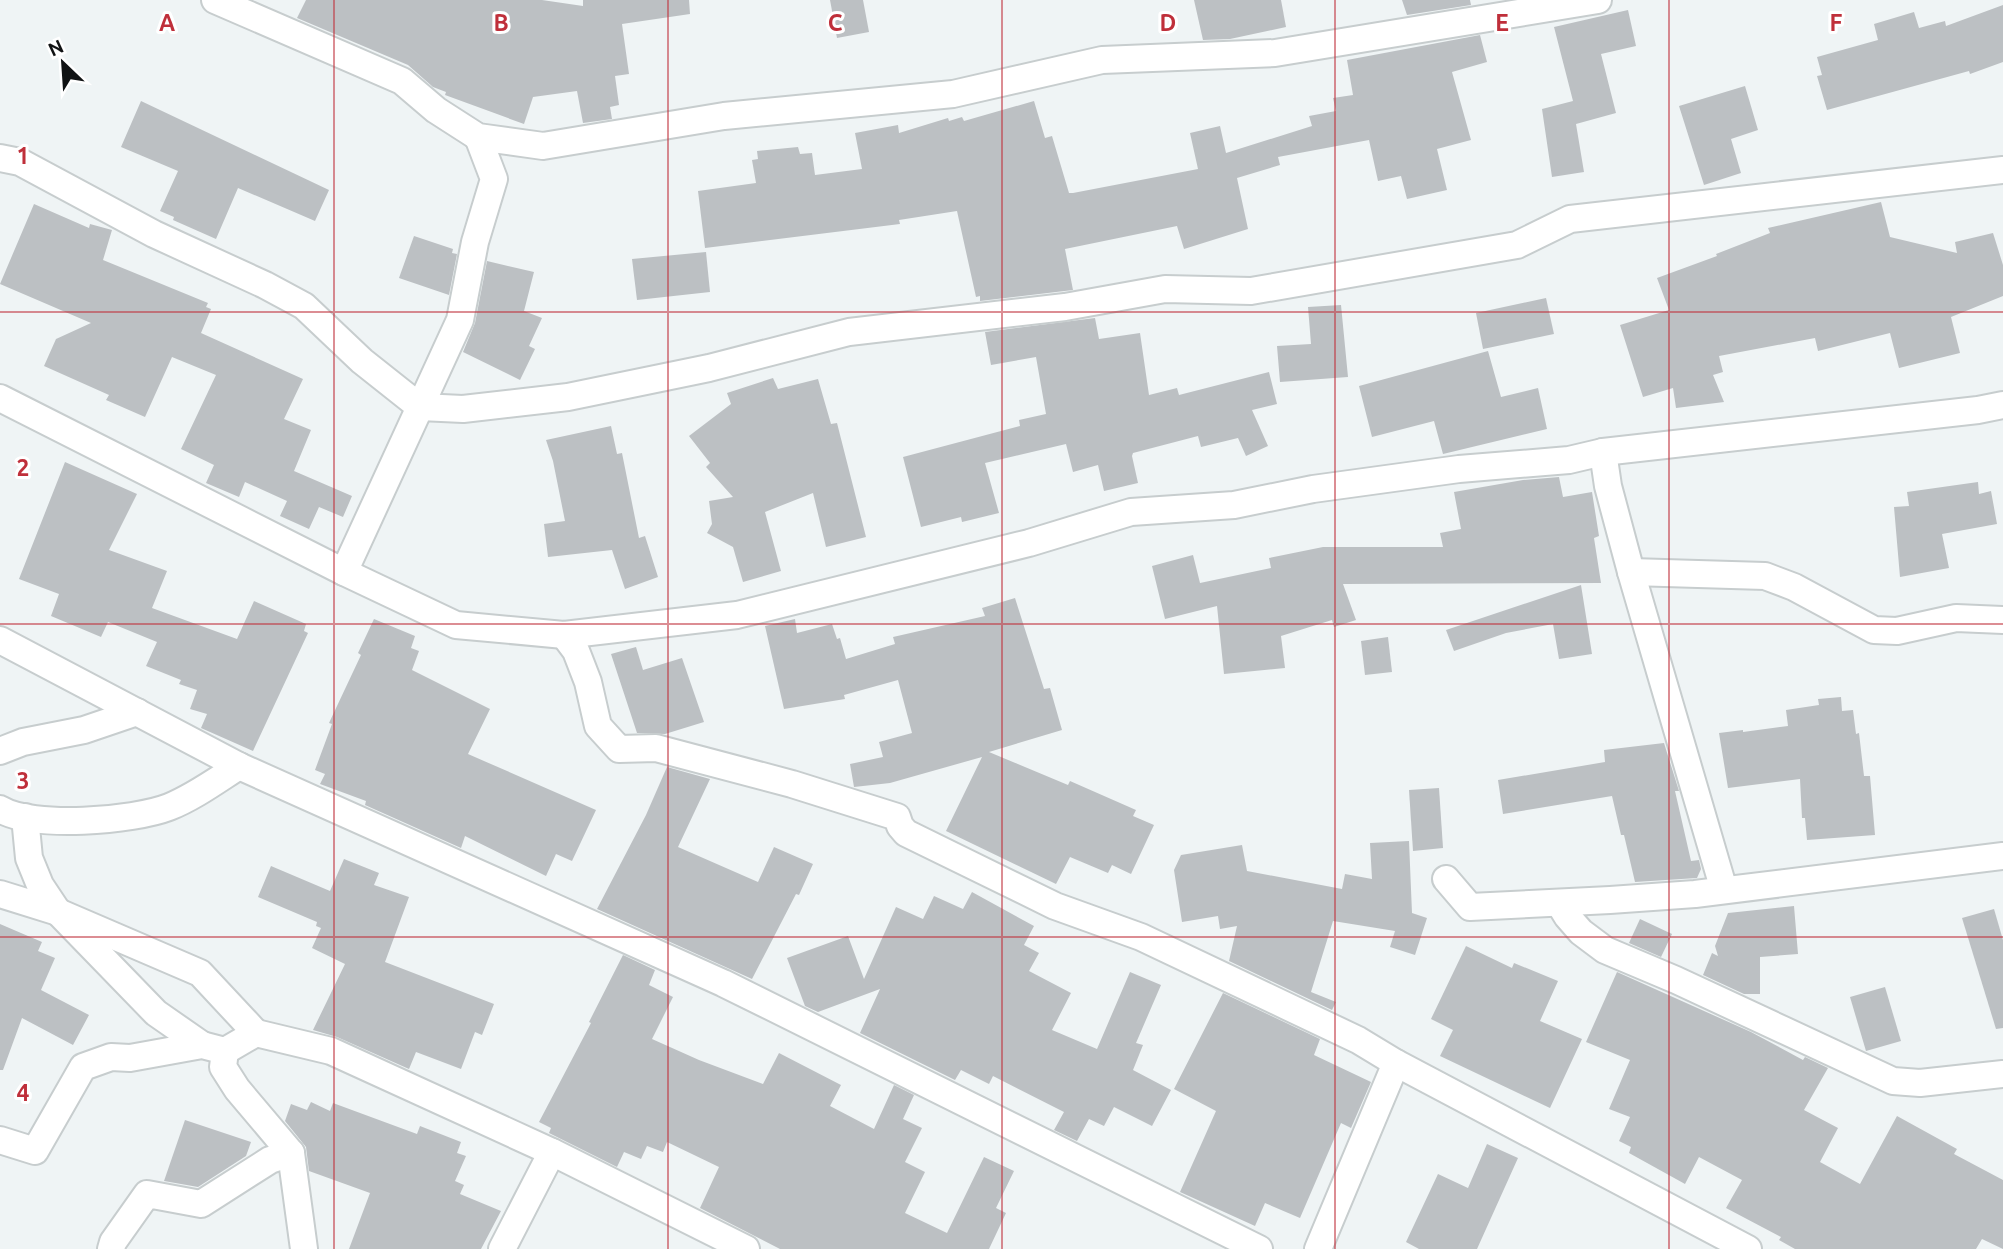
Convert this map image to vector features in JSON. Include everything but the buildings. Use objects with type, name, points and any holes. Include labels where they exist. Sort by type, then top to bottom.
[{"type":"street","points":[[215,0],[402,81],[436,110],[478,137],[543,146],[724,116],[953,94],[1102,61],[1275,53],[1598,0]]},
{"type":"street","points":[[344,572],[460,320],[475,242],[494,178],[478,137]]},
{"type":"street","points":[[0,158],[20,163],[154,234],[304,306],[362,361],[419,407],[463,409],[568,397],[709,368],[849,332],[1065,307],[1165,289],[1251,291],[1517,246],[1570,219],[2003,170]]},
{"type":"street","points":[[1,399],[344,572],[456,625],[564,635],[737,615],[1029,543],[1131,512],[1234,505],[1313,489],[1459,469],[1569,460],[1603,452],[2003,405]]},
{"type":"street","points":[[1603,452],[1608,486],[1631,572],[1724,890]]},
{"type":"street","points":[[1631,572],[1765,576],[1794,587],[1874,630],[1897,631],[1956,618],[2003,620]]},
{"type":"street","points":[[564,635],[576,651],[589,682],[598,726],[619,749],[656,748],[792,784],[897,817],[906,832],[961,861],[1055,906],[1141,937],[1358,1040],[1707,1239],[1748,1249]]},
{"type":"street","points":[[0,640],[239,766],[723,984],[1259,1249]]},
{"type":"street","points":[[0,751],[23,742],[84,730],[137,712]]},
{"type":"street","points":[[239,766],[168,807],[121,819],[82,820],[12,813],[40,886],[58,912],[156,1013],[213,1048],[237,1089],[291,1153],[304,1249]]},
{"type":"street","points":[[1446,879],[1470,907],[1724,890],[2003,856]]},
{"type":"street","points":[[0,894],[58,912],[200,973],[256,1033]]},
{"type":"street","points":[[1559,903],[1581,932],[1605,950],[1676,980],[1893,1082],[1920,1083],[2003,1074]]},
{"type":"street","points":[[0,1140],[35,1151],[83,1067],[111,1057],[130,1058],[213,1048],[256,1033],[331,1051],[552,1152],[746,1249]]},
{"type":"street","points":[[1318,1249],[1396,1063]]},
{"type":"street","points":[[502,1249],[552,1152]]},
{"type":"street","points":[[111,1249],[113,1242],[147,1194],[201,1204],[270,1160],[291,1153]]}]
